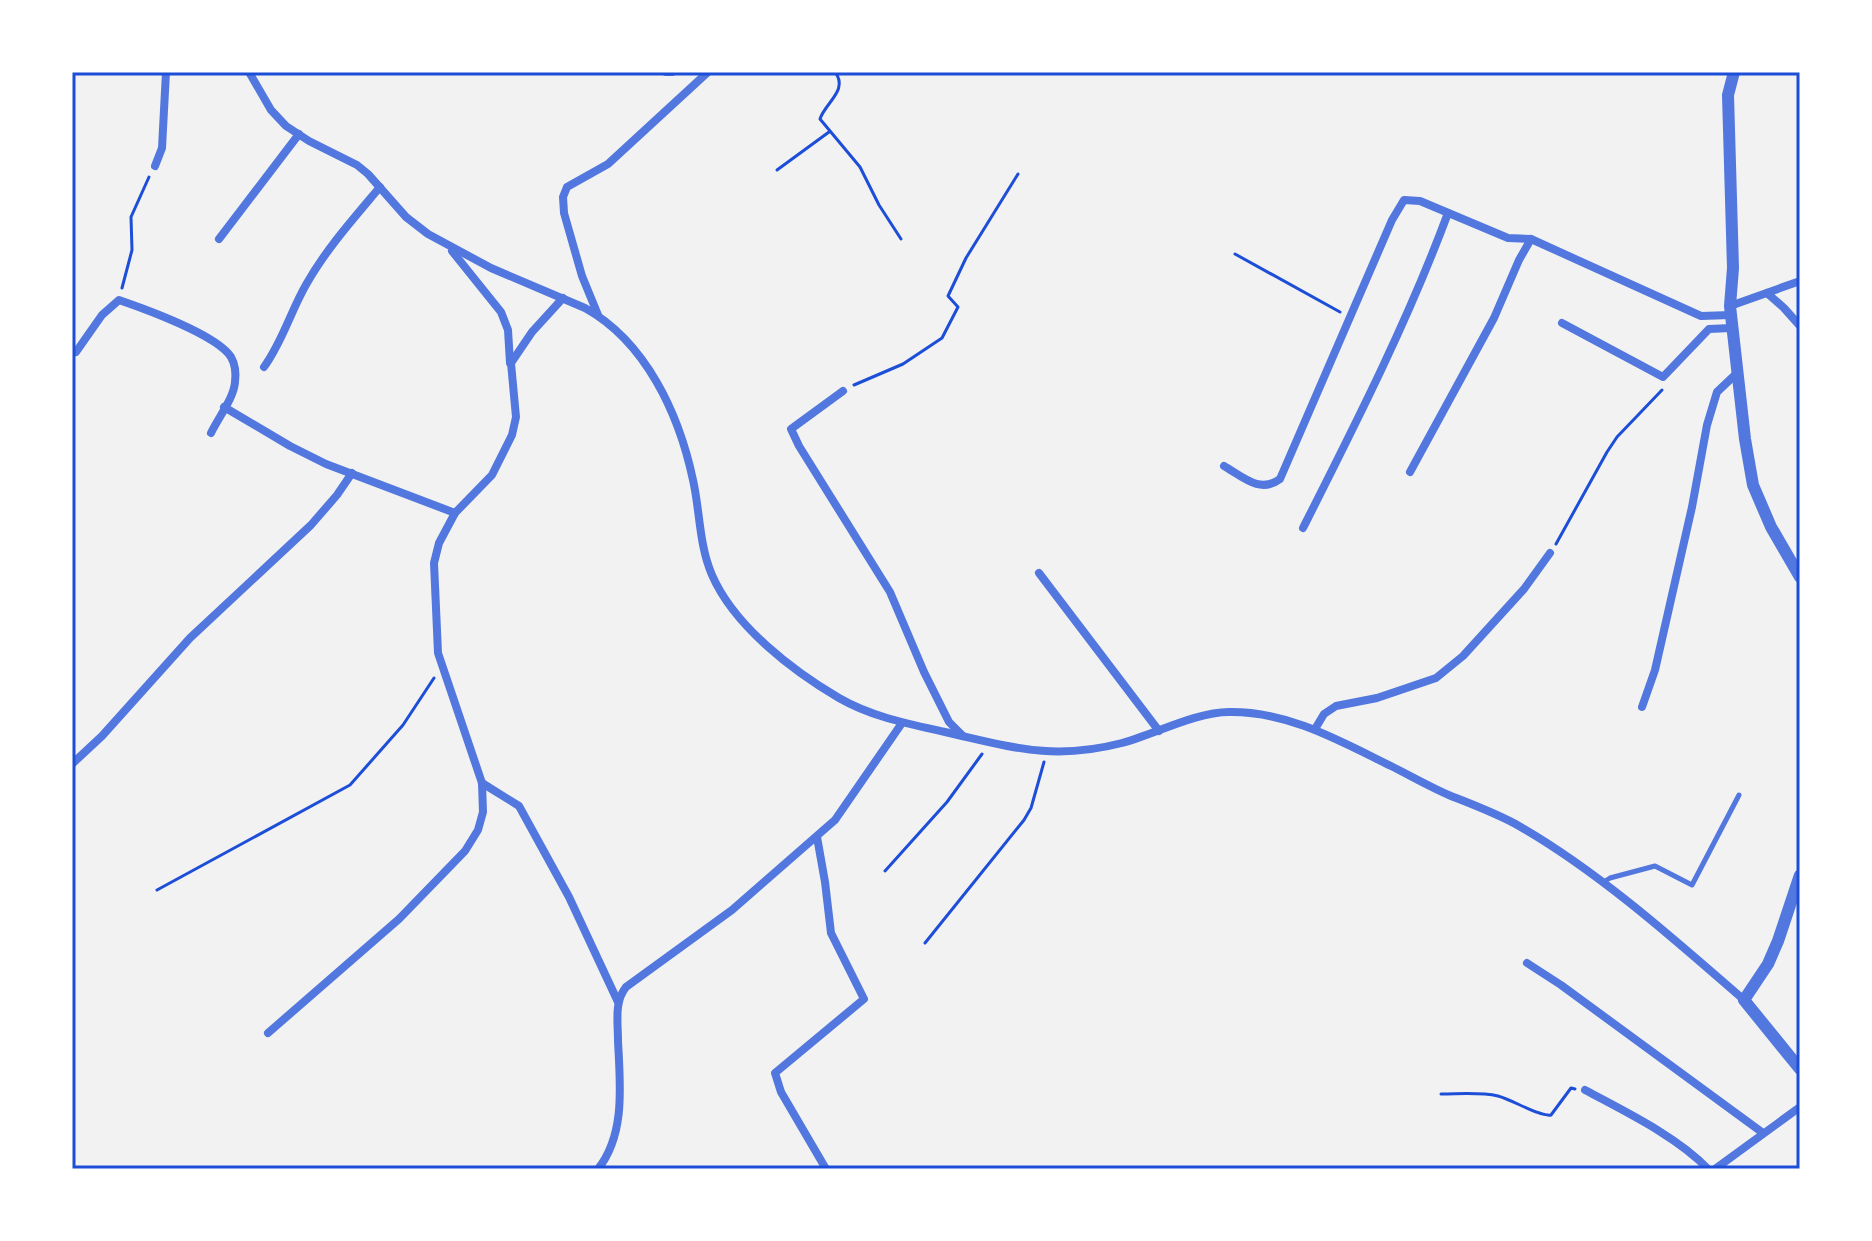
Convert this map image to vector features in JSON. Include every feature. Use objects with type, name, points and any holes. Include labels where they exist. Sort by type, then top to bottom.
[{"type":"street","points":[[155,166],[162,148],[166,72]]},
{"type":"street","points":[[249,72],[271,110],[299,134],[345,157],[380,187],[406,217],[448,246],[598,315],[635,348],[670,407],[693,479],[708,563],[714,579],[769,648],[812,682],[859,709],[902,723],[1026,751],[1088,750],[1231,711],[1285,720],[1315,729],[1444,793],[1518,825],[1602,883],[1658,925],[1744,1000],[1800,1069]]},
{"type":"street","points":[[598,315],[567,226],[563,197],[567,187],[608,164],[708,72]]},
{"type":"street","points":[[1734,72],[1728,95],[1733,268],[1731,317],[1736,374],[1753,485],[1771,527],[1800,577]]},
{"type":"street","points":[[219,239],[299,134]]},
{"type":"street","points":[[264,367],[321,258],[380,187]]},
{"type":"street","points":[[1224,466],[1261,487],[1271,486],[1280,479],[1392,220],[1404,200],[1420,201],[1508,238],[1531,239],[1701,316],[1731,317]]},
{"type":"street","points":[[1303,528],[1421,282],[1448,213]]},
{"type":"street","points":[[1410,472],[1494,318],[1531,239]]},
{"type":"street","points":[[268,1033],[399,919],[465,851],[478,830],[483,812],[482,783],[438,653],[434,563],[439,543],[455,513],[492,475],[512,435],[516,417],[508,330],[501,312],[448,246]]},
{"type":"street","points":[[1562,323],[1663,377],[1709,329],[1767,293],[1800,281]]},
{"type":"street","points":[[1767,293],[1800,326]]},
{"type":"street","points":[[511,363],[532,332],[563,298]]},
{"type":"street","points":[[76,352],[102,315],[119,300],[154,312],[214,342],[231,356],[236,370],[235,386],[211,433]]},
{"type":"street","points":[[1642,707],[1655,670],[1707,425],[1717,392],[1736,374]]},
{"type":"street","points":[[843,391],[791,429],[890,592],[949,722],[964,736]]},
{"type":"street","points":[[224,407],[326,464],[455,513]]},
{"type":"street","points":[[72,764],[102,736],[190,638],[311,525],[352,473]]},
{"type":"street","points":[[1315,729],[1324,714],[1336,706],[1377,698],[1436,678],[1463,656],[1524,589],[1550,553]]},
{"type":"street","points":[[1039,573],[1159,731]]},
{"type":"street","points":[[618,1002],[626,987],[732,910],[835,820],[902,723]]},
{"type":"street","points":[[482,783],[519,806],[569,897],[618,1002],[619,1112],[612,1148],[598,1169]]},
{"type":"street","points":[[817,837],[831,933],[864,999],[775,1073],[781,1092],[826,1169]]},
{"type":"street","points":[[1744,1000],[1773,952],[1800,875]]},
{"type":"street","points":[[1527,963],[1763,1133]]},
{"type":"street","points":[[1585,1090],[1676,1143],[1708,1169]]},
{"type":"street","points":[[1715,1169],[1800,1107]]},
{"type":"lane","points":[[1602,883],[1655,866],[1692,885],[1739,795]]},
{"type":"path","points":[[835,72],[840,85],[820,119],[860,167],[901,239]]},
{"type":"path","points":[[777,170],[829,132]]},
{"type":"path","points":[[119,300],[132,250],[133,209],[155,166]]},
{"type":"path","points":[[843,391],[903,364],[942,338],[958,307],[948,296],[966,258],[1018,174]]},
{"type":"path","points":[[1235,254],[1317,302],[1351,317]]},
{"type":"path","points":[[1550,553],[1612,445],[1667,384]]},
{"type":"path","points":[[157,890],[350,785],[403,725],[442,663]]},
{"type":"path","points":[[885,871],[947,802],[989,744]]},
{"type":"path","points":[[925,943],[1024,820],[1031,808],[1047,752]]},
{"type":"path","points":[[1441,1094],[1496,1096],[1522,1104],[1544,1116],[1551,1115],[1571,1088],[1585,1090]]}]
